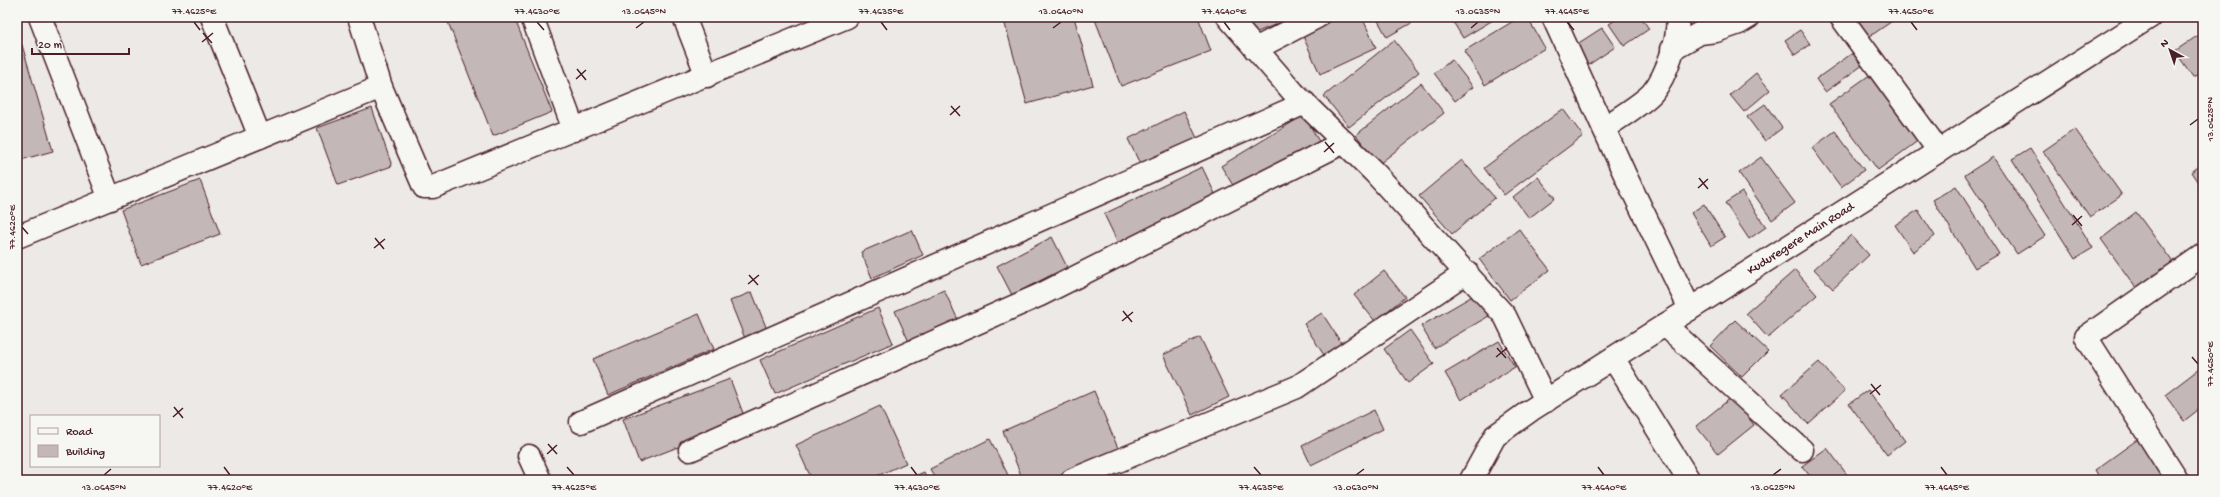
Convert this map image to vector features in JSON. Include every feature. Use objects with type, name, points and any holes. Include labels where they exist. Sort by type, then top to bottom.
[{"type":"street","points":[[40,17],[110,199]]},
{"type":"street","points":[[212,17],[260,138]]},
{"type":"street","points":[[359,17],[381,87],[424,187],[433,187],[574,130],[707,76],[841,18]]},
{"type":"street","points":[[532,17],[574,130]]},
{"type":"street","points":[[684,17],[707,76]]},
{"type":"street","points":[[1228,17],[1255,49],[1305,103],[1375,173],[1468,272],[1505,316],[1546,401]]},
{"type":"street","points":[[1255,49],[1317,17]]},
{"type":"street","points":[[1554,17],[1604,128],[1690,309]]},
{"type":"street","points":[[1604,128],[1653,92],[1668,65],[1679,26],[1677,17]]},
{"type":"street","points":[[1672,49],[1700,32],[1716,31],[1739,23],[1749,17]]},
{"type":"street","points":[[1840,17],[1939,151]]},
{"type":"street","name":"Kuduregere Main Road","points":[[1471,480],[1495,436],[1546,401],[2150,17]]},
{"type":"street","points":[[17,237],[381,87]]},
{"type":"street","points":[[581,422],[1305,103]]},
{"type":"street","points":[[690,450],[1040,295],[1344,142]]},
{"type":"street","points":[[2178,480],[2086,337],[2203,255]]},
{"type":"street","points":[[1072,480],[1297,387],[1468,272]]},
{"type":"street","points":[[1665,325],[1802,450]]},
{"type":"street","points":[[1613,358],[1689,480]]},
{"type":"street","points":[[529,456],[540,480]]},
{"type":"building","points":[[446,17],[514,17],[552,112],[493,136]]},
{"type":"building","points":[[1003,17],[1074,17],[1093,85],[1027,104]]},
{"type":"building","points":[[1094,17],[1198,17],[1211,51],[1121,86]]},
{"type":"building","points":[[1245,17],[1295,17],[1252,34]]},
{"type":"building","points":[[1339,17],[1362,17],[1376,48],[1320,74],[1302,34]]},
{"type":"building","points":[[1376,17],[1422,17],[1387,37]]},
{"type":"building","points":[[1450,17],[1498,17],[1463,38]]},
{"type":"building","points":[[1520,17],[1527,17],[1545,48],[1485,85],[1464,51]]},
{"type":"building","points":[[1620,17],[1641,17],[1649,29],[1624,46],[1609,24]]},
{"type":"building","points":[[1855,17],[1898,17],[1869,37]]},
{"type":"building","points":[[1602,28],[1615,47],[1587,66],[1574,46]]},
{"type":"building","points":[[1800,30],[1810,44],[1795,55],[1785,40]]},
{"type":"building","points":[[2203,32],[2203,71],[2193,77],[2175,51]]},
{"type":"building","points":[[1394,40],[1419,72],[1349,127],[1324,96]]},
{"type":"building","points":[[22,45],[53,151],[17,161],[17,46]]},
{"type":"building","points":[[1854,52],[1863,65],[1825,92],[1816,79]]},
{"type":"building","points":[[1452,60],[1473,87],[1455,101],[1434,73]]},
{"type":"building","points":[[1756,73],[1770,90],[1744,112],[1730,95]]},
{"type":"building","points":[[1871,74],[1919,140],[1878,170],[1829,104]]},
{"type":"building","points":[[1421,83],[1444,113],[1379,164],[1356,135]]},
{"type":"building","points":[[1765,104],[1782,128],[1765,141],[1747,117]]},
{"type":"building","points":[[372,108],[392,166],[338,185],[317,128]]},
{"type":"building","points":[[1563,109],[1583,136],[1504,195],[1484,168]]},
{"type":"building","points":[[1184,111],[1198,140],[1142,168],[1128,139]]},
{"type":"building","points":[[1304,115],[1321,145],[1239,195],[1221,166]]},
{"type":"building","points":[[2075,129],[2122,195],[2090,217],[2043,151]]},
{"type":"building","points":[[1835,131],[1864,170],[1841,187],[1812,148]]},
{"type":"building","points":[[2030,148],[2093,248],[2075,259],[2012,159]]},
{"type":"building","points":[[1761,157],[1795,203],[1772,220],[1739,173]]},
{"type":"building","points":[[1993,157],[2045,236],[2017,254],[1965,175]]},
{"type":"building","points":[[1462,160],[1495,198],[1452,234],[1419,196]]},
{"type":"building","points":[[2203,164],[2203,190],[2191,172]]},
{"type":"building","points":[[1202,167],[1216,196],[1118,243],[1104,214]]},
{"type":"building","points":[[1538,177],[1555,198],[1529,218],[1513,197]]},
{"type":"building","points":[[200,180],[220,234],[141,264],[121,210]]},
{"type":"building","points":[[1956,186],[1999,254],[1975,268],[1933,200]]},
{"type":"building","points":[[1742,192],[1766,227],[1749,239],[1725,203]]},
{"type":"building","points":[[1704,204],[1725,237],[1711,246],[1691,213]]},
{"type":"building","points":[[1918,210],[1935,236],[1913,252],[1895,225]]},
{"type":"building","points":[[2136,212],[2175,265],[2138,291],[2101,239]]},
{"type":"building","points":[[1519,229],[1550,270],[1510,300],[1479,259]]},
{"type":"building","points":[[912,230],[923,255],[872,278],[861,252]]},
{"type":"building","points":[[1851,235],[1869,255],[1833,289],[1814,269]]},
{"type":"building","points":[[1052,237],[1067,267],[1012,295],[997,266]]},
{"type":"building","points":[[1795,270],[1817,295],[1768,338],[1746,313]]},
{"type":"building","points":[[1384,271],[1405,297],[1375,321],[1354,295]]},
{"type":"building","points":[[944,290],[959,322],[910,344],[895,311]]},
{"type":"building","points":[[752,292],[768,332],[746,341],[730,301]]},
{"type":"building","points":[[1476,294],[1489,316],[1434,348],[1421,326]]},
{"type":"building","points":[[878,308],[893,343],[775,394],[760,360]]},
{"type":"building","points":[[1322,313],[1347,352],[1329,363],[1304,324]]},
{"type":"building","points":[[699,314],[714,349],[608,395],[593,359]]},
{"type":"building","points":[[1735,320],[1768,351],[1742,377],[1710,346]]},
{"type":"building","points":[[1410,330],[1434,364],[1408,383],[1384,349]]},
{"type":"building","points":[[1200,337],[1229,397],[1192,415],[1163,355]]},
{"type":"building","points":[[1499,341],[1515,367],[1461,400],[1445,373]]},
{"type":"building","points":[[1819,362],[1845,391],[1808,424],[1782,394]]},
{"type":"building","points":[[2203,366],[2203,406],[2184,421],[2165,395]]},
{"type":"building","points":[[730,379],[746,421],[639,462],[623,419]]},
{"type":"building","points":[[1868,390],[1905,441],[1887,455],[1849,404]]},
{"type":"building","points":[[1094,391],[1120,453],[1058,480],[1023,480],[1003,431]]},
{"type":"building","points":[[1732,397],[1754,425],[1718,454],[1696,426]]},
{"type":"building","points":[[880,406],[906,463],[868,480],[812,480],[796,445]]},
{"type":"building","points":[[1374,410],[1383,429],[1311,465],[1302,446]]},
{"type":"building","points":[[2141,437],[2166,472],[2154,480],[2101,480],[2095,470]]},
{"type":"building","points":[[990,439],[1010,479],[936,480],[930,469]]},
{"type":"building","points":[[1827,448],[1851,480],[1813,480],[1802,466]]},
{"type":"building","points":[[924,472],[927,480],[906,480]]},
{"type":"building","points":[[1176,476],[1177,480],[1164,480]]}]
